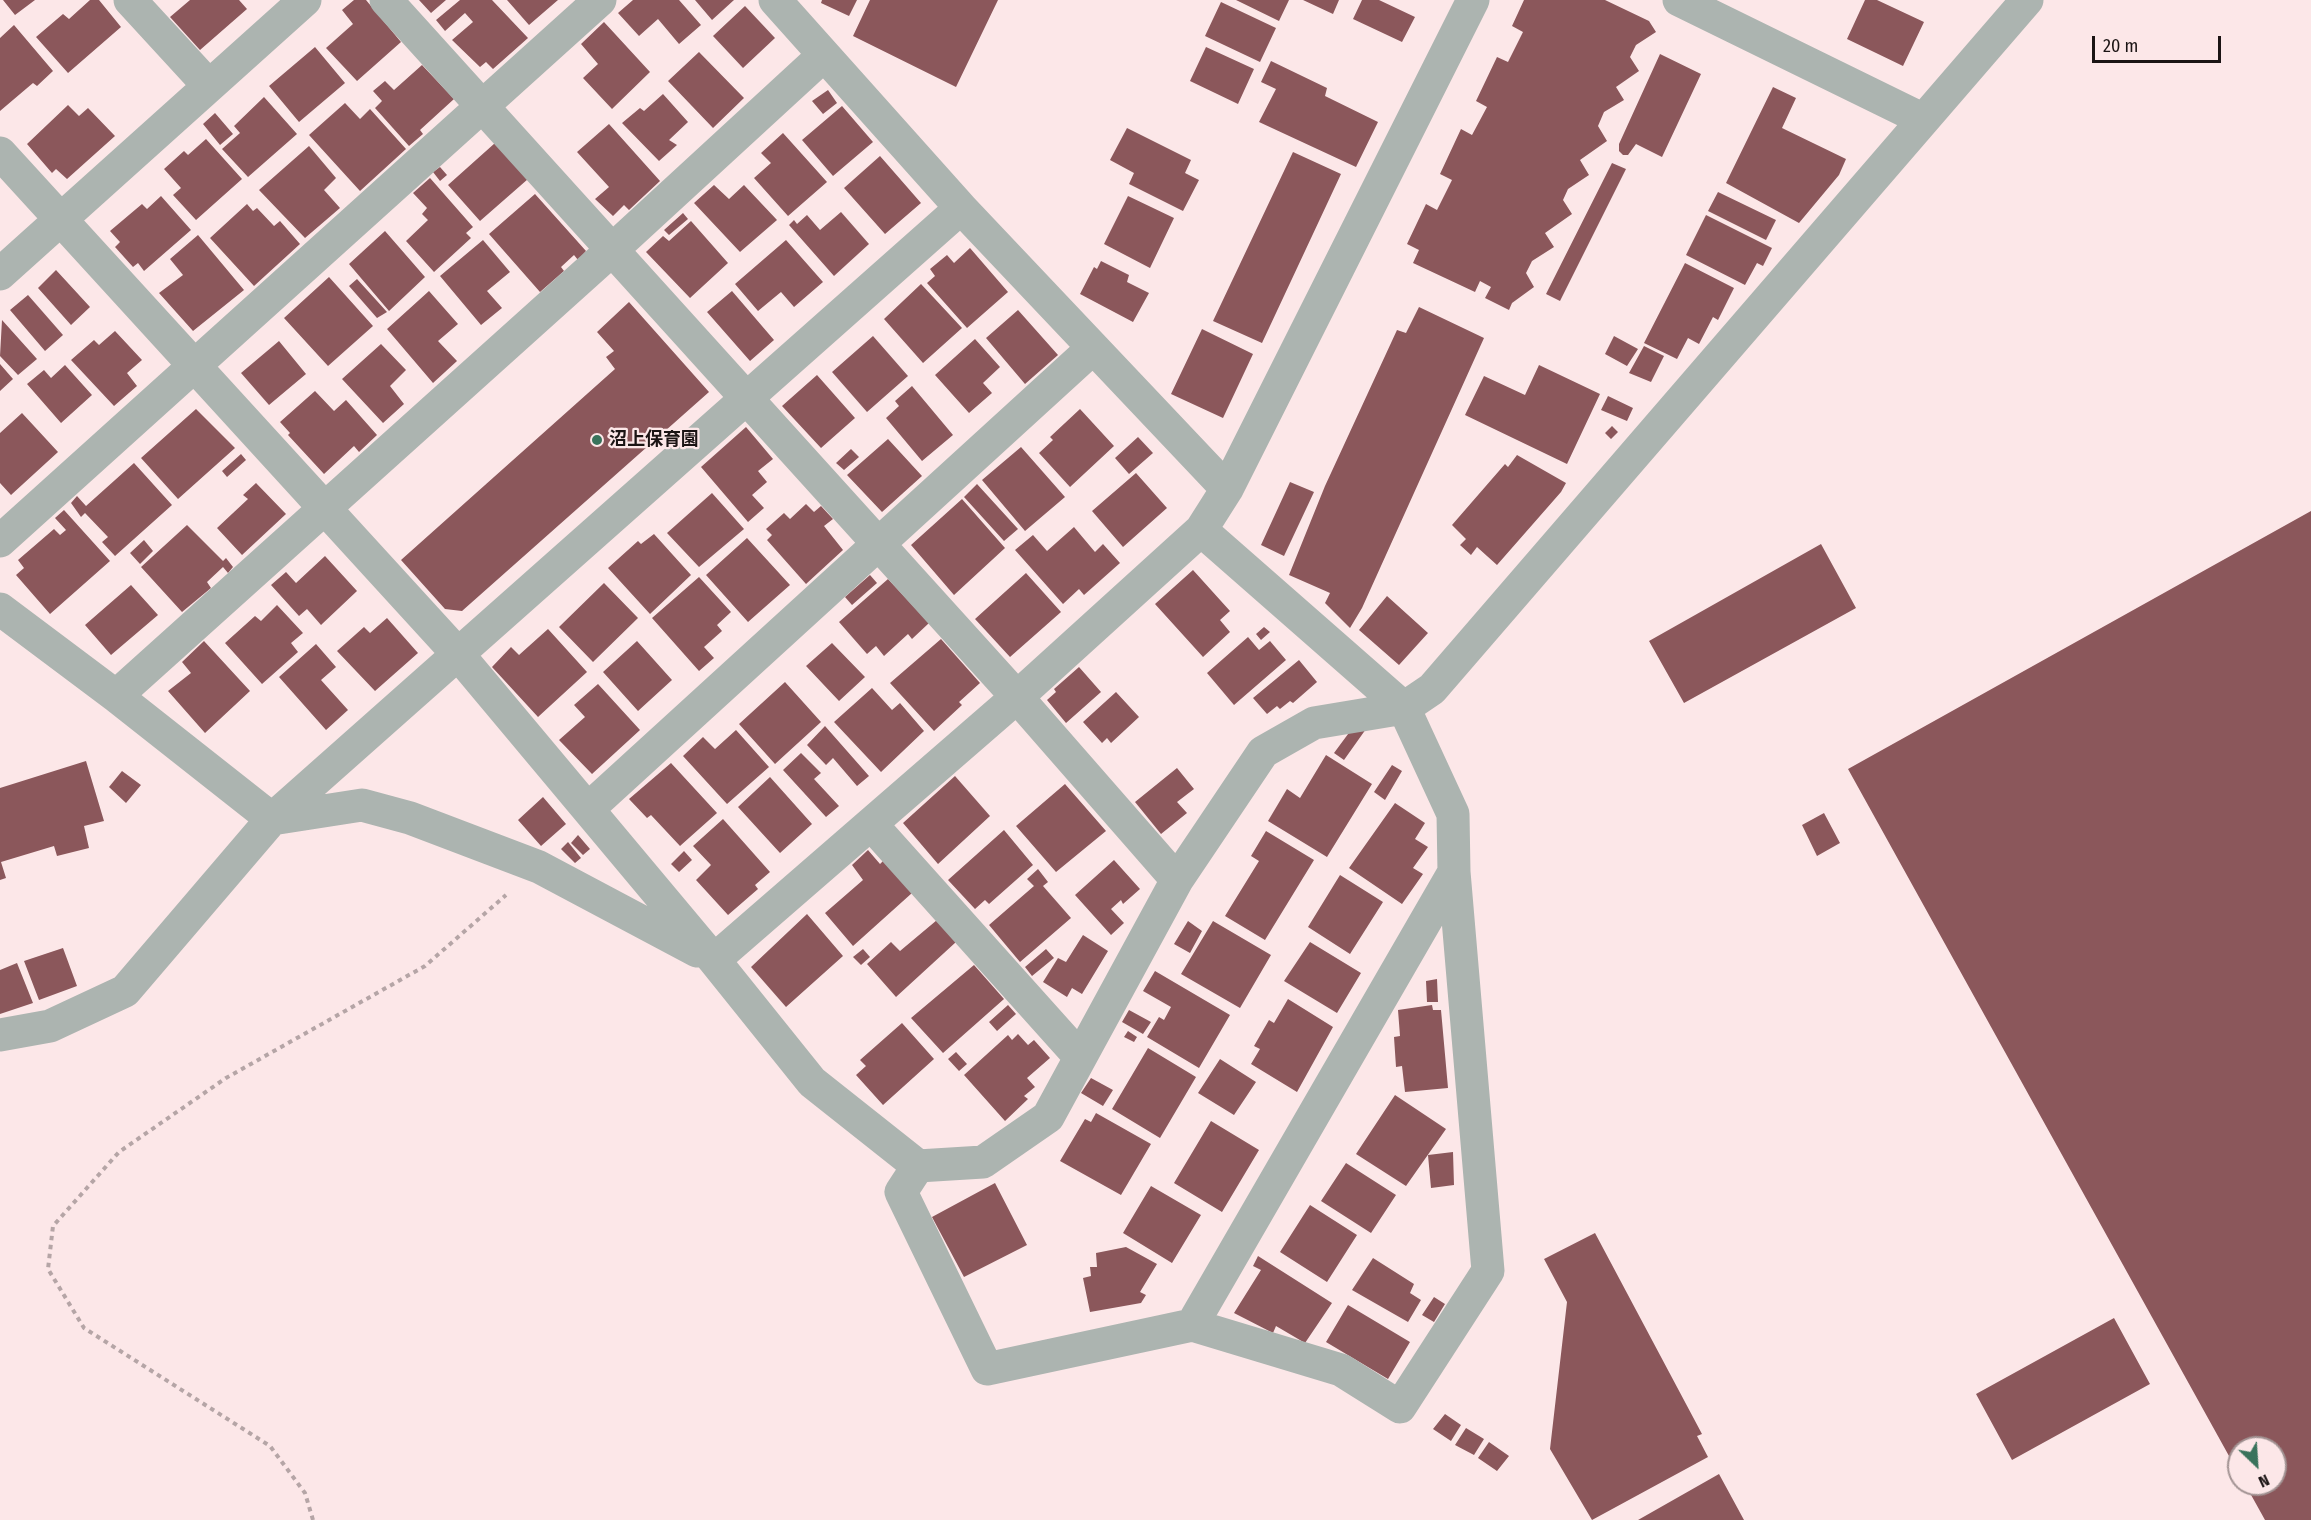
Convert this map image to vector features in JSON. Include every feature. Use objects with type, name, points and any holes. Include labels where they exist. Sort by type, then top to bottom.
[{"type":"street","points":[[130,0],[209,86]]},
{"type":"street","points":[[0,274],[305,0]]},
{"type":"street","points":[[387,0],[1017,697],[1177,880]]},
{"type":"street","points":[[0,541],[600,0]]},
{"type":"street","points":[[775,0],[961,208],[1227,489]]},
{"type":"street","points":[[714,960],[1017,697],[1201,530],[1227,489],[1473,0]]},
{"type":"street","points":[[1679,0],[1922,119]]},
{"type":"street","points":[[0,153],[457,653],[714,960],[812,1082],[918,1166],[983,1162],[1048,1117],[1079,1056],[1177,880],[1263,752],[1314,723],[1404,708],[1432,689],[2027,0]]},
{"type":"street","points":[[116,696],[326,509],[824,55]]},
{"type":"street","points":[[0,1035],[50,1026],[125,991],[272,819],[457,653],[748,400],[961,208]]},
{"type":"street","points":[[588,809],[1093,348]]},
{"type":"street","points":[[918,1166],[901,1192],[987,1369],[1192,1325],[1341,1370],[1400,1407],[1488,1271],[1454,872],[1453,814],[1404,708],[1201,530]]},
{"type":"street","points":[[0,609],[116,696],[272,819],[362,805],[410,818],[539,867],[714,960]]},
{"type":"street","points":[[871,824],[1079,1056]]},
{"type":"street","points":[[1192,1325],[1454,872]]},
{"type":"path","points":[[313,1520],[305,1493],[270,1446],[84,1328],[48,1269],[53,1226],[119,1152],[226,1078],[425,966],[539,867]]},
{"type":"building","points":[[3,0],[35,0],[15,15]]},
{"type":"building","points":[[90,0],[99,0],[121,27],[68,73],[36,37],[63,14],[69,19]]},
{"type":"building","points":[[190,0],[239,0],[247,9],[200,50],[170,17]]},
{"type":"building","points":[[354,0],[366,0],[401,42],[357,81],[326,48],[353,24],[342,10]]},
{"type":"building","points":[[419,0],[446,0],[431,13]]},
{"type":"building","points":[[460,0],[492,0],[528,38],[493,69],[486,62],[480,67],[452,40],[473,22],[465,13],[445,31],[436,20]]},
{"type":"building","points":[[507,0],[558,0],[529,25]]},
{"type":"building","points":[[633,0],[679,0],[701,25],[679,44],[658,19],[639,36],[618,13]]},
{"type":"building","points":[[695,0],[734,0],[712,20]]},
{"type":"building","points":[[822,0],[857,0],[849,16],[821,3]]},
{"type":"building","points":[[870,0],[998,0],[956,87],[853,36]]},
{"type":"building","points":[[1236,0],[1289,0],[1279,21]]},
{"type":"building","points":[[1303,0],[1339,0],[1333,14]]},
{"type":"building","points":[[1362,0],[1379,0],[1415,17],[1402,42],[1353,19]]},
{"type":"building","points":[[1524,0],[1605,0],[1649,21],[1656,32],[1636,45],[1630,57],[1639,71],[1616,87],[1624,100],[1604,112],[1598,126],[1607,141],[1580,160],[1589,175],[1568,189],[1563,200],[1572,214],[1545,233],[1554,247],[1532,261],[1526,273],[1534,287],[1512,303],[1509,310],[1485,298],[1491,287],[1480,281],[1475,292],[1413,263],[1419,250],[1407,244],[1426,204],[1437,210],[1452,180],[1440,174],[1461,129],[1472,135],[1487,107],[1476,101],[1497,57],[1508,62],[1523,32],[1512,26]]},
{"type":"building","points":[[1865,0],[1877,0],[1924,22],[1903,66],[1847,39]]},
{"type":"building","points":[[1221,2],[1276,28],[1260,62],[1205,36]]},
{"type":"building","points":[[745,6],[775,38],[743,68],[713,36]]},
{"type":"building","points":[[604,22],[650,72],[612,109],[583,78],[598,64],[581,44]]},
{"type":"building","points":[[14,25],[53,71],[37,86],[33,83],[0,111],[0,38]]},
{"type":"building","points":[[315,47],[345,83],[299,122],[269,86]]},
{"type":"building","points":[[1206,47],[1254,69],[1238,104],[1190,81]]},
{"type":"building","points":[[699,52],[744,98],[713,128],[668,81]]},
{"type":"building","points":[[1660,54],[1701,74],[1662,157],[1636,144],[1628,155],[1623,155],[1619,151],[1619,144]]},
{"type":"building","points":[[1271,61],[1327,88],[1325,96],[1378,122],[1356,167],[1259,122],[1276,89],[1261,82]]},
{"type":"building","points":[[422,65],[454,99],[420,130],[423,134],[409,146],[375,108],[382,101],[373,91],[385,81],[394,90]]},
{"type":"building","points":[[1773,87],[1796,98],[1782,128],[1846,159],[1839,175],[1799,223],[1726,183]]},
{"type":"building","points":[[828,90],[837,103],[823,114],[812,101]]},
{"type":"building","points":[[663,94],[688,122],[669,140],[677,145],[659,161],[622,123],[640,108],[644,111]]},
{"type":"building","points":[[264,97],[297,134],[248,177],[222,149],[240,133],[234,126]]},
{"type":"building","points":[[345,103],[360,119],[370,109],[406,149],[360,191],[309,135]]},
{"type":"building","points":[[68,105],[79,116],[88,108],[115,136],[67,179],[56,169],[52,173],[27,144]]},
{"type":"building","points":[[842,106],[873,142],[833,176],[802,140]]},
{"type":"building","points":[[215,113],[233,134],[220,145],[203,124]]},
{"type":"building","points":[[609,124],[660,181],[629,210],[624,205],[613,216],[595,199],[609,187],[577,152]]},
{"type":"building","points":[[1127,128],[1191,160],[1185,173],[1199,180],[1183,211],[1129,184],[1134,173],[1110,160]]},
{"type":"building","points":[[783,133],[827,182],[788,216],[754,178],[771,163],[761,153]]},
{"type":"building","points":[[206,139],[242,179],[196,220],[173,195],[181,188],[164,169],[184,151],[188,155]]},
{"type":"building","points":[[495,143],[528,179],[480,221],[448,185]]},
{"type":"building","points":[[309,146],[336,178],[324,190],[340,208],[305,238],[259,190]]},
{"type":"building","points":[[1293,152],[1341,174],[1262,343],[1213,321]]},
{"type":"building","points":[[880,156],[921,203],[885,234],[844,188]]},
{"type":"building","points":[[1612,163],[1626,169],[1560,301],[1546,294]]},
{"type":"building","points":[[440,167],[447,175],[440,181],[433,172]]},
{"type":"building","points":[[430,178],[473,227],[466,233],[471,238],[434,272],[406,241],[428,220],[422,214],[427,208],[413,193]]},
{"type":"building","points":[[714,185],[729,199],[744,185],[777,220],[740,252],[694,203]]},
{"type":"building","points":[[1718,192],[1776,220],[1766,240],[1708,211]]},
{"type":"building","points":[[535,194],[586,251],[578,260],[574,255],[561,267],[564,271],[540,292],[489,234]]},
{"type":"building","points":[[161,196],[191,230],[144,271],[138,263],[133,267],[115,247],[120,242],[110,231],[142,204],[147,209]]},
{"type":"building","points":[[1128,196],[1174,218],[1150,268],[1104,244]]},
{"type":"building","points":[[247,204],[253,211],[257,208],[274,226],[280,221],[300,244],[254,286],[210,238]]},
{"type":"building","points":[[841,212],[869,244],[834,276],[789,225],[794,220],[797,224],[807,215],[820,230]]},
{"type":"building","points":[[683,213],[688,219],[669,235],[664,230]]},
{"type":"building","points":[[1706,215],[1772,248],[1763,266],[1757,263],[1745,285],[1686,255]]},
{"type":"building","points":[[691,221],[728,263],[690,298],[646,252],[663,236],[669,241]]},
{"type":"building","points":[[385,231],[425,277],[389,311],[349,264]]},
{"type":"building","points":[[198,235],[244,290],[193,331],[159,293],[183,275],[170,259]]},
{"type":"building","points":[[483,240],[510,272],[487,291],[502,308],[481,325],[440,276]]},
{"type":"building","points":[[786,240],[823,282],[794,307],[781,292],[758,311],[735,284]]},
{"type":"building","points":[[970,248],[1008,292],[967,328],[927,283],[935,276],[930,269],[947,255],[954,263]]},
{"type":"building","points":[[1101,261],[1129,275],[1127,282],[1149,293],[1133,322],[1080,294],[1094,267],[1097,269]]},
{"type":"building","points":[[1685,263],[1734,288],[1718,320],[1713,317],[1699,344],[1688,338],[1677,359],[1644,343]]},
{"type":"building","points":[[56,270],[90,307],[71,325],[38,288]]},
{"type":"building","points":[[329,277],[373,326],[328,366],[284,318]]},
{"type":"building","points":[[357,279],[387,312],[377,318],[349,286]]},
{"type":"building","points":[[921,284],[962,328],[923,363],[884,319]]},
{"type":"building","points":[[429,291],[458,324],[438,341],[457,361],[433,383],[387,329]]},
{"type":"building","points":[[732,291],[774,340],[750,361],[707,312]]},
{"type":"building","points":[[28,295],[63,335],[45,351],[10,310]]},
{"type":"building","points":[[629,302],[709,392],[462,611],[445,609],[401,560],[615,369],[606,357],[614,351],[597,332]]},
{"type":"building","points":[[1419,307],[1484,338],[1362,608],[1350,628],[1325,603],[1330,593],[1289,575],[1325,486],[1397,330],[1406,333]]},
{"type":"building","points":[[1018,310],[1058,355],[1025,384],[986,338]]},
{"type":"building","points":[[2,320],[37,359],[18,375],[0,356]]},
{"type":"building","points":[[1202,329],[1253,354],[1223,418],[1171,394]]},
{"type":"building","points":[[115,331],[142,360],[127,373],[137,386],[114,406],[71,360],[94,340],[99,345]]},
{"type":"building","points":[[873,336],[908,376],[867,412],[832,372]]},
{"type":"building","points":[[1614,336],[1638,349],[1627,366],[1605,354]]},
{"type":"building","points":[[975,339],[1000,367],[983,383],[992,393],[969,413],[935,375]]},
{"type":"building","points":[[279,341],[306,374],[269,405],[241,373]]},
{"type":"building","points":[[381,344],[406,370],[390,386],[404,404],[383,423],[342,379]]},
{"type":"building","points":[[1644,346],[1664,356],[1651,382],[1629,373]]},
{"type":"building","points":[[0,364],[13,379],[0,391]]},
{"type":"building","points":[[65,365],[92,395],[61,423],[27,384],[44,370],[51,378]]},
{"type":"building","points":[[1539,365],[1600,394],[1567,464],[1465,415],[1484,376],[1525,395]]},
{"type":"building","points":[[817,375],[855,418],[821,448],[782,406]]},
{"type":"building","points":[[912,386],[953,435],[922,461],[886,418],[899,406],[895,401]]},
{"type":"building","points":[[315,391],[334,411],[346,400],[377,435],[359,452],[354,446],[324,474],[288,435],[290,433],[280,422]]},
{"type":"building","points":[[1608,396],[1633,408],[1627,421],[1601,410]]},
{"type":"building","points":[[196,409],[235,448],[178,499],[141,458]]},
{"type":"building","points":[[1080,409],[1114,446],[1070,487],[1039,453],[1053,440],[1050,437]]},
{"type":"building","points":[[22,413],[58,452],[11,495],[0,483],[0,433]]},
{"type":"building","points":[[1612,426],[1618,432],[1611,439],[1605,433]]},
{"type":"building","points":[[746,427],[773,459],[758,471],[767,482],[752,495],[764,508],[748,522],[701,467]]},
{"type":"building","points":[[1138,437],[1153,453],[1129,474],[1115,458]]},
{"type":"building","points":[[888,439],[922,476],[882,512],[847,475]]},
{"type":"building","points":[[1021,447],[1065,497],[1025,531],[982,480]]},
{"type":"building","points":[[851,449],[859,457],[844,470],[836,463]]},
{"type":"building","points":[[241,454],[246,460],[227,477],[222,471]]},
{"type":"building","points":[[1517,455],[1566,483],[1561,492],[1497,565],[1477,547],[1471,555],[1460,545],[1466,539],[1452,525],[1505,464],[1508,467]]},
{"type":"building","points":[[134,463],[172,505],[115,556],[102,542],[108,537],[85,513],[81,517],[71,503],[77,496],[86,506]]},
{"type":"building","points":[[1136,473],[1167,508],[1123,547],[1092,511]]},
{"type":"building","points":[[1290,482],[1314,492],[1284,556],[1261,545]]},
{"type":"building","points":[[256,483],[286,514],[242,555],[217,528],[248,499],[243,495]]},
{"type":"building","points":[[977,484],[1018,529],[1004,541],[964,497]]},
{"type":"building","points":[[712,493],[744,529],[699,567],[667,533]]},
{"type":"building","points":[[962,499],[1005,548],[954,595],[911,545]]},
{"type":"building","points":[[806,504],[814,512],[821,506],[833,519],[824,526],[843,550],[806,584],[767,540],[772,535],[766,529],[784,513],[790,519]]},
{"type":"building","points":[[64,510],[110,561],[50,614],[16,575],[24,568],[18,560],[54,529],[60,535],[66,530],[55,518]]},
{"type":"building","points":[[2311,511],[2311,1520],[2265,1520],[2252,1496],[2287,1496],[2287,1436],[2227,1436],[2227,1452],[1848,769]]},
{"type":"building","points":[[187,525],[223,561],[226,558],[233,567],[228,573],[223,567],[207,582],[211,588],[182,612],[141,567]]},
{"type":"building","points":[[1074,527],[1095,552],[1103,544],[1120,563],[1084,595],[1079,589],[1063,604],[1015,550],[1033,535],[1047,551]]},
{"type":"building","points":[[654,534],[691,575],[650,614],[608,568],[638,541],[641,544]]},
{"type":"building","points":[[747,538],[790,585],[748,622],[706,575]]},
{"type":"building","points":[[144,540],[153,551],[140,564],[130,553]]},
{"type":"building","points":[[1821,544],[1856,608],[1684,703],[1649,641]]},
{"type":"building","points":[[325,556],[357,591],[321,625],[307,609],[299,616],[271,585],[286,572],[296,583]]},
{"type":"building","points":[[1193,570],[1230,611],[1220,620],[1230,632],[1203,657],[1155,604]]},
{"type":"building","points":[[1026,573],[1061,612],[1010,657],[975,619]]},
{"type":"building","points":[[870,575],[877,583],[852,605],[845,597]]},
{"type":"building","points":[[699,577],[731,612],[717,625],[722,631],[704,647],[714,658],[699,671],[652,618]]},
{"type":"building","points":[[888,579],[929,623],[912,639],[908,634],[884,656],[876,646],[867,654],[839,622]]},
{"type":"building","points":[[604,583],[638,618],[593,662],[559,627]]},
{"type":"building","points":[[131,585],[158,615],[111,655],[85,625]]},
{"type":"building","points":[[1387,596],[1428,633],[1399,665],[1359,630]]},
{"type":"building","points":[[277,605],[303,633],[291,643],[298,652],[262,684],[225,643],[255,616],[261,621]]},
{"type":"building","points":[[387,618],[418,653],[375,691],[337,651],[364,627],[370,633]]},
{"type":"building","points":[[1264,627],[1270,632],[1261,640],[1256,634]]},
{"type":"building","points":[[548,629],[587,672],[538,717],[492,667],[511,647],[519,655]]},
{"type":"building","points":[[1248,637],[1259,650],[1270,641],[1286,660],[1234,705],[1207,673]]},
{"type":"building","points":[[941,639],[980,683],[959,702],[962,705],[934,731],[890,683]]},
{"type":"building","points":[[204,641],[250,691],[205,733],[168,691],[191,673],[182,662]]},
{"type":"building","points":[[637,641],[672,680],[638,711],[603,672]]},
{"type":"building","points":[[832,643],[865,677],[839,701],[806,666]]},
{"type":"building","points":[[316,644],[336,667],[321,680],[348,710],[326,730],[279,677]]},
{"type":"building","points":[[1299,660],[1317,682],[1293,703],[1290,701],[1280,709],[1277,706],[1267,714],[1253,698]]},
{"type":"building","points":[[1079,667],[1101,692],[1066,723],[1047,700],[1056,692],[1054,689]]},
{"type":"building","points":[[785,682],[821,722],[775,764],[739,724]]},
{"type":"building","points":[[598,684],[640,730],[592,774],[559,740],[585,717],[574,705]]},
{"type":"building","points":[[872,688],[892,710],[900,703],[924,731],[881,772],[834,722]]},
{"type":"building","points":[[1116,692],[1139,717],[1111,743],[1107,738],[1102,743],[1083,722]]},
{"type":"building","points":[[825,726],[869,776],[857,786],[833,758],[826,765],[807,745]]},
{"type":"building","points":[[1366,729],[1344,760],[1334,753],[1351,730]]},
{"type":"building","points":[[736,730],[769,767],[727,804],[683,756],[703,737],[715,749]]},
{"type":"building","points":[[801,753],[821,773],[814,779],[839,806],[826,817],[783,770]]},
{"type":"building","points":[[1326,755],[1372,784],[1327,857],[1268,821],[1287,789],[1300,798]]},
{"type":"building","points":[[86,761],[104,821],[84,826],[89,848],[57,856],[54,846],[1,862],[6,878],[0,880],[0,788]]},
{"type":"building","points":[[671,763],[717,813],[680,846],[651,815],[647,818],[629,799]]},
{"type":"building","points":[[1392,765],[1402,771],[1385,800],[1374,792]]},
{"type":"building","points":[[1177,768],[1194,789],[1177,802],[1187,813],[1161,834],[1135,802]]},
{"type":"building","points":[[122,771],[141,785],[126,803],[109,787]]},
{"type":"building","points":[[955,776],[990,816],[938,864],[903,823]]},
{"type":"building","points":[[770,777],[812,824],[780,853],[738,807]]},
{"type":"building","points":[[1065,784],[1106,831],[1056,872],[1016,826]]},
{"type":"building","points":[[543,797],[566,824],[541,846],[518,820]]},
{"type":"building","points":[[1395,803],[1425,823],[1415,839],[1428,847],[1413,868],[1423,874],[1402,904],[1349,868]]},
{"type":"building","points":[[1824,813],[1840,843],[1817,856],[1802,825]]},
{"type":"building","points":[[723,819],[770,872],[755,885],[758,889],[728,915],[696,880],[711,865],[693,846]]},
{"type":"building","points":[[1004,830],[1033,865],[989,904],[985,900],[975,909],[948,880]]},
{"type":"building","points":[[1266,831],[1314,860],[1265,940],[1225,916],[1259,861],[1251,856]]},
{"type":"building","points":[[578,835],[590,849],[583,855],[571,843]]},
{"type":"building","points":[[568,842],[581,858],[575,863],[561,849]]},
{"type":"building","points":[[868,850],[880,864],[883,861],[912,893],[853,946],[825,913],[863,880],[852,865]]},
{"type":"building","points":[[684,851],[692,860],[679,872],[671,864]]},
{"type":"building","points":[[1114,860],[1140,889],[1123,904],[1121,900],[1111,909],[1124,923],[1111,935],[1075,895]]},
{"type":"building","points":[[1038,869],[1048,882],[1043,886],[1071,918],[1020,962],[989,925],[1034,886],[1027,879]]},
{"type":"building","points":[[1340,875],[1383,902],[1350,954],[1308,927]]},
{"type":"building","points":[[807,914],[843,956],[786,1007],[751,967]]},
{"type":"building","points":[[937,920],[956,942],[896,997],[867,964],[891,942],[900,951]]},
{"type":"building","points":[[1188,921],[1202,931],[1190,953],[1174,944]]},
{"type":"building","points":[[1213,921],[1271,955],[1240,1008],[1181,974]]},
{"type":"building","points":[[1083,935],[1108,951],[1082,994],[1072,988],[1067,997],[1043,982],[1058,958],[1066,962]]},
{"type":"building","points":[[1310,942],[1361,973],[1337,1013],[1284,981]]},
{"type":"building","points":[[63,948],[77,986],[39,1000],[24,961]]},
{"type":"building","points":[[863,949],[870,957],[861,965],[853,957]]},
{"type":"building","points":[[1046,949],[1054,958],[1032,976],[1025,967]]},
{"type":"building","points":[[17,963],[33,1003],[0,1014],[0,970]]},
{"type":"building","points":[[974,965],[1004,999],[943,1053],[911,1018]]},
{"type":"building","points":[[1155,971],[1230,1015],[1199,1068],[1147,1037],[1159,1017],[1164,1020],[1171,1007],[1143,991]]},
{"type":"building","points":[[1437,979],[1438,1002],[1427,1002],[1426,981]]},
{"type":"building","points":[[1288,999],[1333,1027],[1297,1092],[1251,1064],[1260,1049],[1254,1046],[1269,1020],[1274,1023]]},
{"type":"building","points":[[1008,1005],[1016,1014],[997,1031],[989,1022]]},
{"type":"building","points":[[1432,1005],[1433,1010],[1441,1010],[1448,1088],[1405,1092],[1402,1066],[1396,1067],[1394,1037],[1400,1036],[1398,1010]]},
{"type":"building","points":[[1129,1010],[1151,1022],[1143,1034],[1122,1022]]},
{"type":"building","points":[[902,1023],[934,1059],[883,1105],[856,1075],[866,1066],[860,1060]]},
{"type":"building","points":[[1128,1031],[1137,1037],[1134,1042],[1124,1037]]},
{"type":"building","points":[[1018,1034],[1028,1045],[1034,1040],[1050,1058],[1027,1078],[1035,1087],[1024,1096],[1028,1099],[1005,1121],[964,1075],[1008,1035],[1012,1040]]},
{"type":"building","points":[[1148,1048],[1196,1077],[1160,1138],[1112,1109]]},
{"type":"building","points":[[956,1052],[967,1064],[959,1071],[948,1059]]},
{"type":"building","points":[[1220,1059],[1256,1082],[1234,1115],[1198,1093]]},
{"type":"building","points":[[1091,1078],[1113,1090],[1103,1106],[1081,1093]]},
{"type":"building","points":[[1395,1095],[1446,1129],[1406,1186],[1356,1154]]},
{"type":"building","points":[[1096,1113],[1151,1144],[1121,1195],[1060,1161],[1085,1119],[1091,1122]]},
{"type":"building","points":[[1211,1121],[1259,1150],[1222,1212],[1174,1183]]},
{"type":"building","points":[[1453,1152],[1454,1185],[1431,1188],[1428,1155]]},
{"type":"building","points":[[1346,1163],[1396,1195],[1371,1233],[1321,1201]]},
{"type":"building","points":[[995,1183],[1027,1245],[964,1277],[932,1217]]},
{"type":"building","points":[[1151,1186],[1201,1215],[1172,1263],[1123,1233]]},
{"type":"building","points":[[1310,1205],[1357,1235],[1327,1282],[1280,1252]]},
{"type":"building","points":[[1595,1233],[1702,1434],[1697,1436],[1708,1457],[1592,1520],[1550,1449],[1567,1302],[1544,1259]]},
{"type":"building","points":[[1126,1247],[1157,1264],[1140,1292],[1146,1295],[1141,1303],[1090,1312],[1083,1278],[1091,1276],[1090,1267],[1097,1267],[1096,1253]]},
{"type":"building","points":[[1258,1256],[1332,1303],[1305,1343],[1276,1326],[1273,1333],[1234,1313],[1261,1270],[1253,1266]]},
{"type":"building","points":[[1373,1258],[1414,1284],[1410,1293],[1421,1300],[1408,1322],[1352,1290]]},
{"type":"building","points":[[1434,1297],[1445,1304],[1434,1322],[1422,1315]]},
{"type":"building","points":[[1348,1305],[1410,1342],[1388,1379],[1326,1342]]},
{"type":"building","points":[[2114,1318],[2150,1384],[2012,1460],[1976,1394]]},
{"type":"building","points":[[1445,1414],[1461,1425],[1451,1441],[1433,1429]]},
{"type":"building","points":[[1466,1428],[1484,1439],[1474,1455],[1455,1445]]},
{"type":"building","points":[[1489,1442],[1509,1456],[1497,1471],[1478,1458]]},
{"type":"building","points":[[1719,1474],[1744,1520],[1638,1520]]},
{"type":"place","name":"沼上保育園","points":[[597,440]]}]
